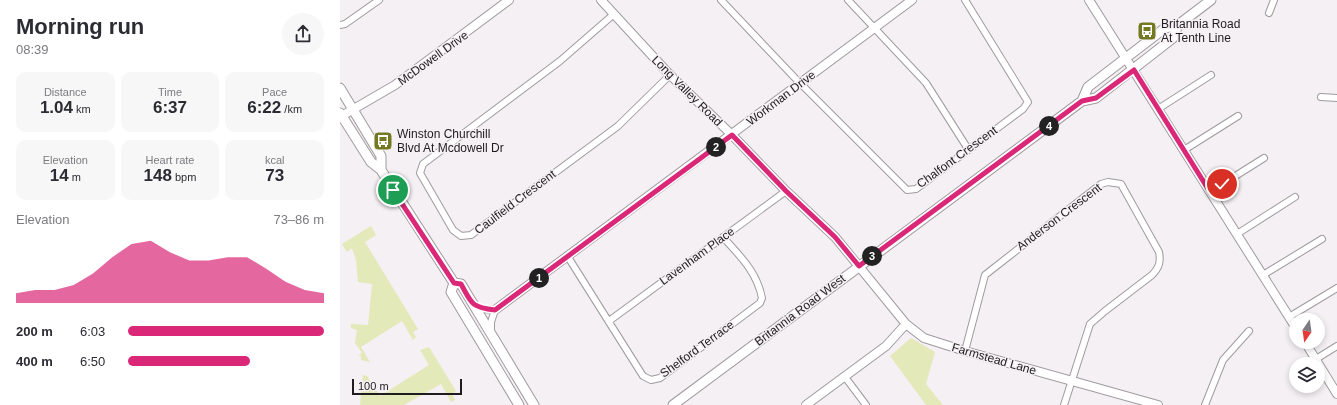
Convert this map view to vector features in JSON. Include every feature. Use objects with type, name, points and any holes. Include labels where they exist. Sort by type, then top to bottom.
[{"type":"main road","name":"Britannia Road West","points":[[1082,101],[1088,87],[1165,28],[1178,25],[1210,0]]},
{"type":"main road","name":"Britannia Road West","points":[[673,405],[1082,101],[1096,98],[1134,70],[1173,38],[1178,25]]},
{"type":"main road","points":[[340,88],[381,156],[381,170]]},
{"type":"main road","points":[[341,115],[371,162],[381,170],[454,283],[461,284],[534,405]]},
{"type":"main road","points":[[454,283],[451,292],[519,405]]},
{"type":"street","points":[[340,25],[345,24],[378,0]]},
{"type":"street","name":"McDowell Drive","points":[[341,115],[353,110],[401,82],[509,0]]},
{"type":"street","name":"Long Valley Road","points":[[601,0],[670,75],[732,135],[786,191],[835,237],[859,266]]},
{"type":"street","points":[[721,0],[801,84]]},
{"type":"street","points":[[848,0],[926,83],[968,149]]},
{"type":"street","name":"Workman Drive","points":[[495,310],[912,0]]},
{"type":"street","name":"Chalfont Crescent","points":[[801,84],[907,190],[916,189],[1023,109],[1028,102],[965,0]]},
{"type":"street","points":[[1089,0],[1289,317]]},
{"type":"street","points":[[1269,13],[1274,0]]},
{"type":"street","name":"Caulfield Crescent","points":[[614,14],[560,61],[423,164],[420,173],[453,230],[461,236],[471,235],[618,126],[670,75]]},
{"type":"street","points":[[1158,109],[1211,75]]},
{"type":"street","points":[[1321,97],[1337,98]]},
{"type":"street","points":[[1184,150],[1238,116]]},
{"type":"street","points":[[1210,192],[1264,158]]},
{"type":"street","name":"Anderson Crescent","points":[[965,351],[985,275],[1101,184],[1108,182],[1121,184],[1159,252],[1160,264],[1152,275],[1090,324],[1072,380]]},
{"type":"street","name":"Lavenham Place","points":[[609,321],[786,191]]},
{"type":"street","points":[[1237,234],[1295,197]]},
{"type":"street","name":"Shelford Terrace","points":[[568,257],[644,376],[651,380],[660,378],[760,303],[762,298],[760,288],[748,265],[723,237]]},
{"type":"street","points":[[1263,275],[1322,239]]},
{"type":"street","name":"Farmstead Lane","points":[[859,266],[906,324],[924,338],[965,351],[1158,405]]},
{"type":"street","points":[[1296,313],[1337,288]]},
{"type":"street","points":[[473,305],[482,309],[495,310],[491,322],[491,333]]},
{"type":"street","points":[[806,405],[886,346],[906,324]]},
{"type":"street","points":[[1205,405],[1223,360],[1249,332]]},
{"type":"street","points":[[1319,357],[1337,346]]},
{"type":"street","points":[[1325,374],[1337,394]]},
{"type":"street","points":[[845,376],[866,405]]},
{"type":"street","points":[[1064,405],[1072,380]]},
{"type":"green space","points":[[371,226],[376,235],[365,242],[418,329],[413,332],[416,337],[413,340],[402,321],[361,347],[370,362],[361,360],[361,356],[358,356],[362,353],[355,343],[357,330],[351,328],[351,324],[368,325],[372,284],[358,282],[356,260],[352,248],[347,252],[342,244]]},
{"type":"green space","points":[[911,338],[935,352],[926,384],[943,405],[926,405],[890,356]]},
{"type":"green space","points":[[429,347],[456,391],[452,394],[455,400],[451,402],[441,384],[404,405],[360,405],[363,375],[367,376],[380,396],[429,365],[420,350]]},
{"type":"place","name":"Britannia Road At Tenth Line","points":[[1147,31]]},
{"type":"place","name":"Winston Churchill Blvd At Mcdowell Dr","points":[[383,141]]},
{"type":"route","points":[[393,190],[454,283],[461,284],[473,305],[482,309],[495,310],[732,135],[786,191],[835,237],[859,266],[1082,101],[1096,98],[1134,70],[1210,192],[1222,184]]}]
